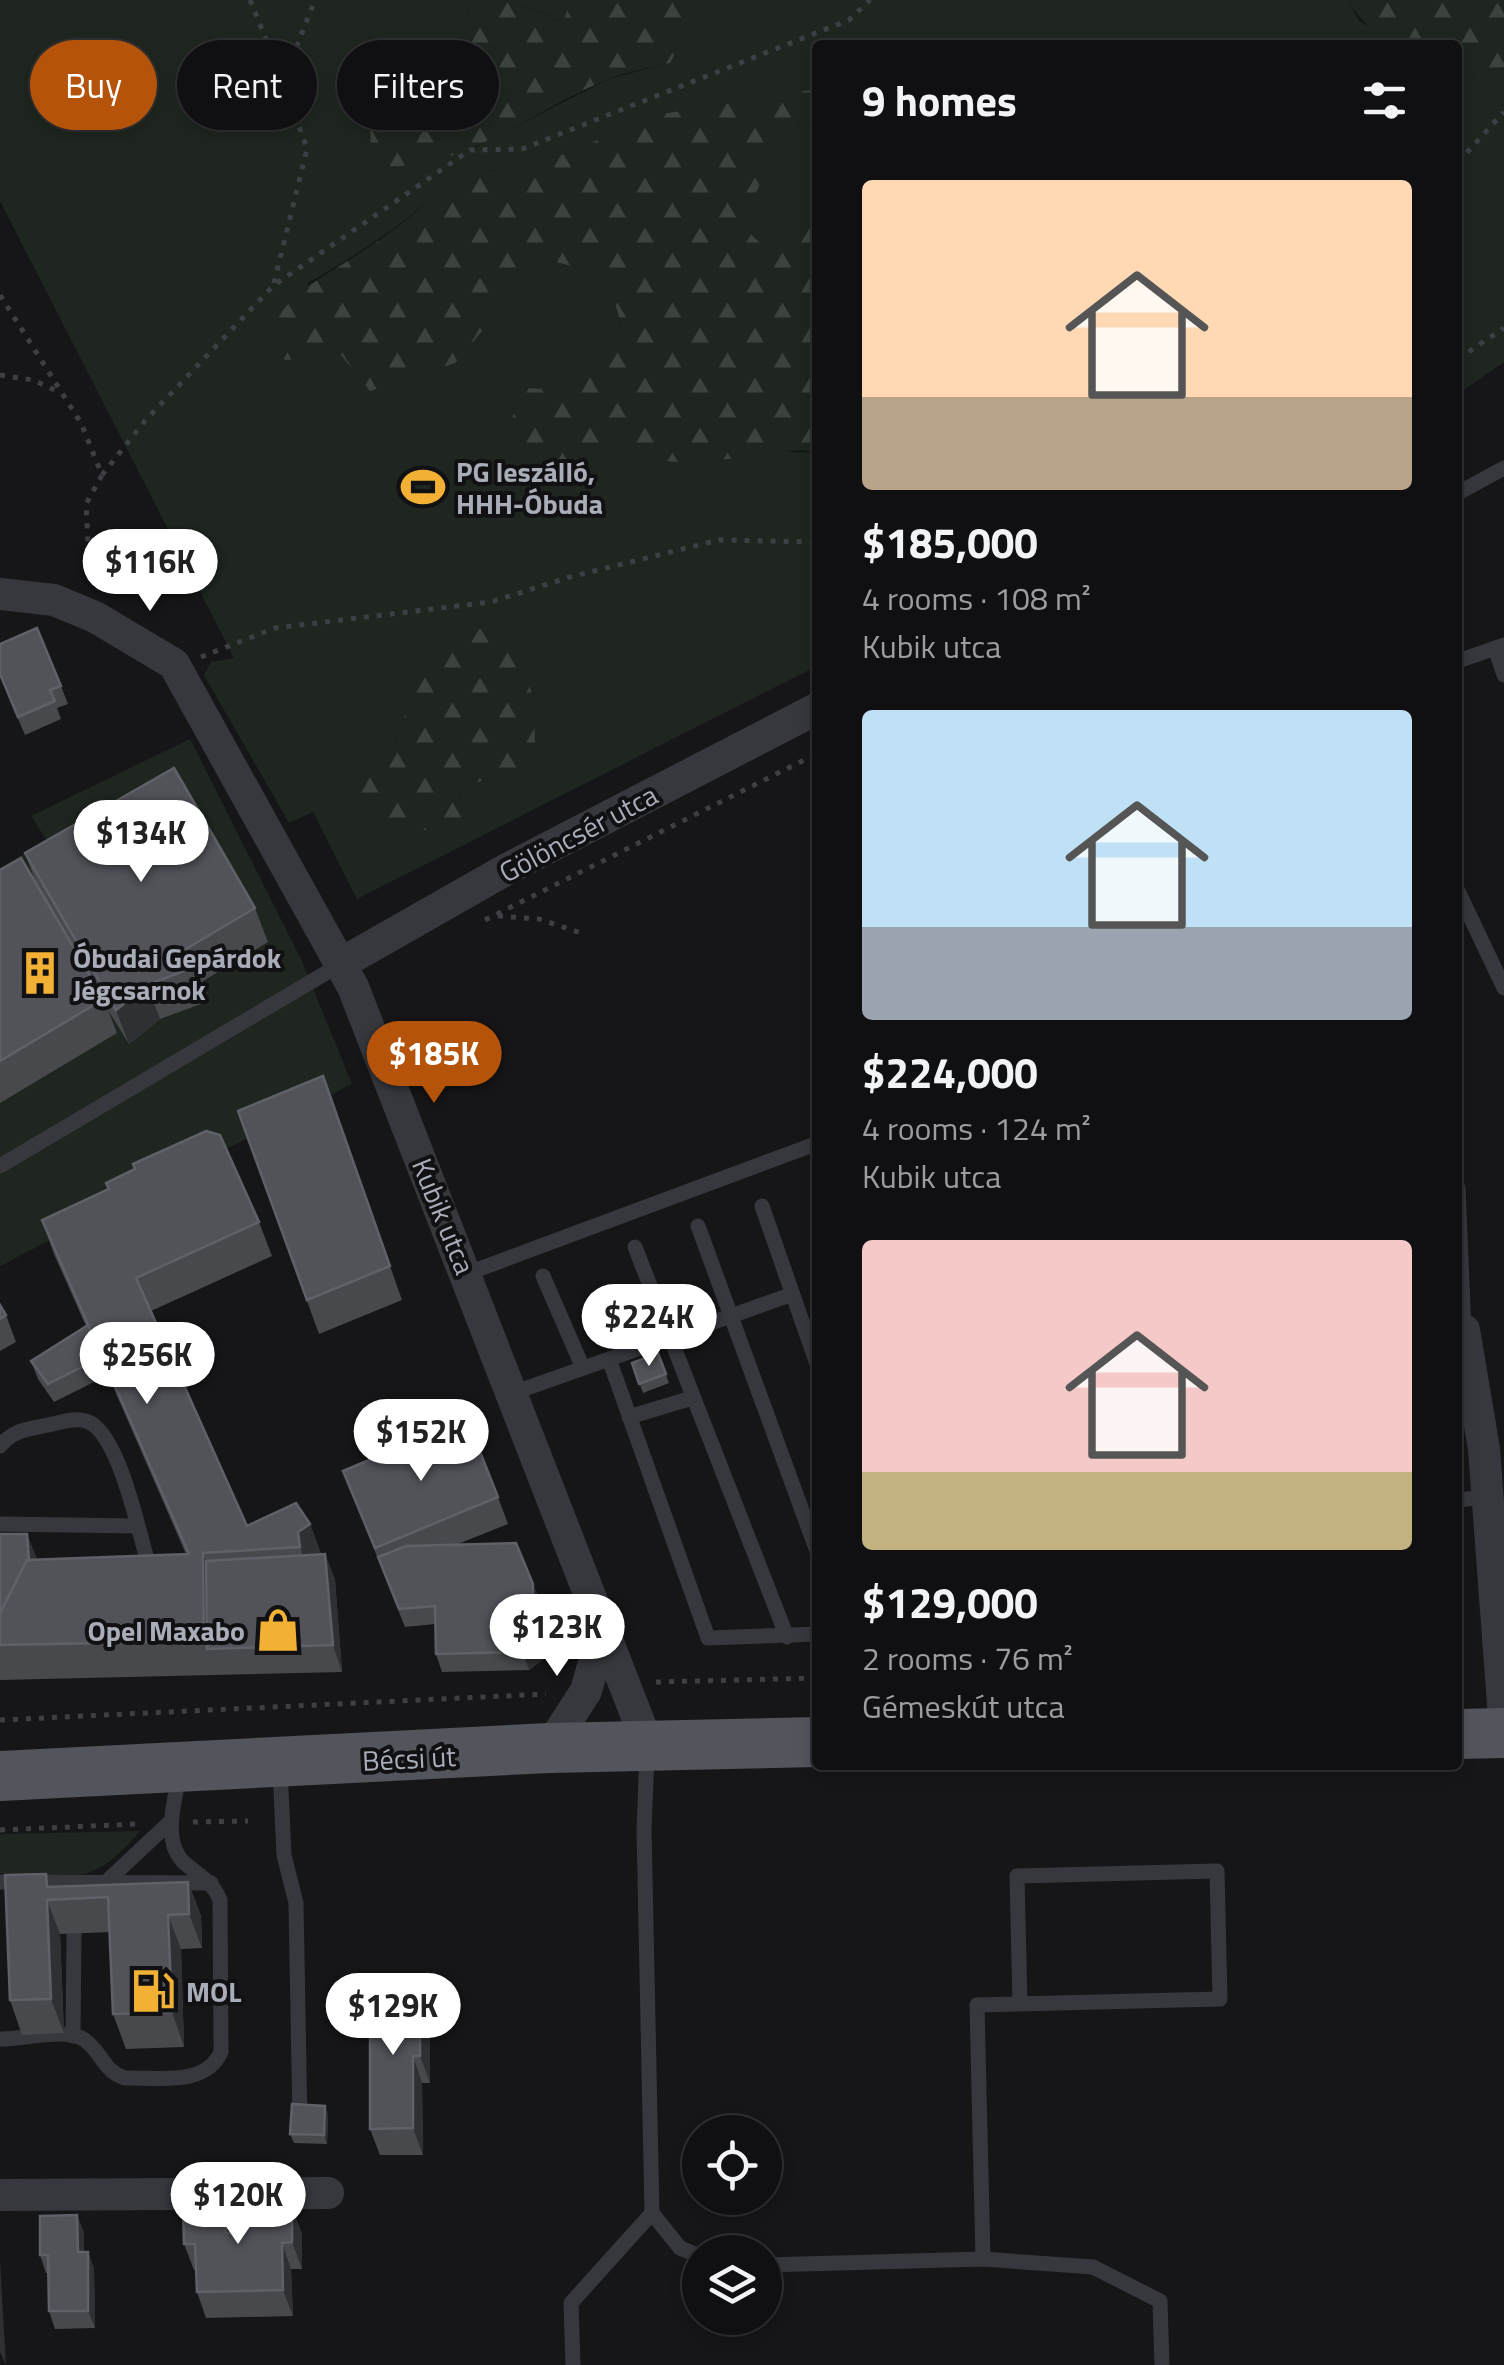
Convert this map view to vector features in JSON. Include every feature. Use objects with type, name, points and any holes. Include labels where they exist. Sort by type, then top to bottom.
[{"type":"main road","points":[[1462,1734],[1504,1733]]},
{"type":"main road","name":"Bécsi út","points":[[0,1776],[548,1748],[812,1742]]},
{"type":"street","name":"Kubik utca","points":[[0,594],[54,600],[95,617],[174,664],[342,963],[648,1745]]},
{"type":"street","name":"Gölöncsér utca","points":[[342,963],[509,868],[812,711]]},
{"type":"street","points":[[1464,1330],[1484,1449],[1472,1498],[1504,1717]]},
{"type":"street","points":[[548,1748],[586,1692],[604,1627]]},
{"type":"street","points":[[0,2195],[328,2193]]},
{"type":"lane","points":[[1462,491],[1504,468]]},
{"type":"lane","points":[[1462,660],[1500,646],[1504,676]]},
{"type":"lane","points":[[1462,900],[1504,988]]},
{"type":"lane","points":[[0,1166],[342,963]]},
{"type":"lane","points":[[466,1274],[812,1145]]},
{"type":"lane","points":[[762,1206],[812,1352]]},
{"type":"lane","points":[[698,1226],[812,1538]]},
{"type":"lane","points":[[635,1247],[787,1638]]},
{"type":"lane","points":[[543,1276],[583,1368]]},
{"type":"lane","points":[[1462,1283],[1464,1330]]},
{"type":"lane","points":[[513,1393],[790,1295]]},
{"type":"lane","points":[[608,1359],[708,1638],[812,1635]]},
{"type":"lane","points":[[629,1417],[692,1398]]},
{"type":"lane","points":[[0,1446],[13,1432],[74,1420],[88,1422],[102,1431],[113,1452],[147,1560]]},
{"type":"lane","points":[[0,1524],[137,1526]]},
{"type":"lane","points":[[648,1745],[644,1830],[652,2213],[682,2249]]},
{"type":"lane","points":[[280,1764],[284,1855],[296,1903],[300,2132]]},
{"type":"lane","points":[[0,2039],[73,2036],[86,2040],[106,2068],[125,2078],[200,2076],[216,2063],[222,2052],[220,1900],[211,1883],[178,1857],[170,1822],[181,1768]]},
{"type":"lane","points":[[79,1904],[87,1892],[105,1883],[170,1822]]},
{"type":"lane","points":[[983,2259],[977,2005],[1020,2004],[1220,1999],[1217,1871],[1017,1876],[1020,2004]]},
{"type":"lane","points":[[0,1882],[211,1883]]},
{"type":"lane","points":[[73,2036],[74,1934]]},
{"type":"lane","points":[[573,2365],[571,2303],[652,2213]]},
{"type":"lane","points":[[782,2264],[983,2259],[1093,2267],[1160,2301],[1162,2365]]},
{"type":"path","points":[[250,0],[266,40]]},
{"type":"path","points":[[299,40],[315,0]]},
{"type":"path","points":[[95,617],[85,542],[86,504],[102,475],[144,422],[273,286],[470,150],[522,149],[848,20],[870,0]]},
{"type":"path","points":[[1462,158],[1504,112]]},
{"type":"path","points":[[273,286],[307,149],[300,130]]},
{"type":"path","points":[[0,295],[92,443],[102,475]]},
{"type":"path","points":[[1462,356],[1504,328]]},
{"type":"path","points":[[0,375],[32,380],[60,392]]},
{"type":"path","points":[[174,664],[275,628],[491,602],[570,576],[720,540],[812,542]]},
{"type":"path","points":[[477,924],[812,756]]},
{"type":"path","points":[[495,916],[540,919],[581,933]]},
{"type":"path","points":[[626,1683],[812,1678]]},
{"type":"path","points":[[0,1720],[586,1692]]},
{"type":"path","points":[[0,1830],[248,1820]]},
{"type":"green space","points":[[0,0],[466,0],[469,7],[465,35],[458,40],[337,40],[337,130],[424,130],[470,150],[609,79],[669,63],[703,0],[1348,0],[1359,21],[1399,40],[812,40],[812,90],[655,115],[567,153],[513,169],[458,173],[386,234],[306,284],[495,315],[542,260],[573,267],[596,278],[612,297],[621,327],[567,390],[586,464],[605,444],[812,453],[812,669],[357,899],[313,812],[289,823],[204,675],[211,662],[234,658],[0,201]],"holes":[[[425,660],[516,772],[487,778],[459,792],[464,822],[413,826],[392,815],[363,773],[390,756]]]},
{"type":"green space","points":[[466,0],[508,0],[563,22],[571,0],[703,0],[670,63],[609,79],[464,151],[403,166],[370,165],[371,130],[499,130],[499,40],[458,40],[465,35],[469,7]]},
{"type":"green space","points":[[508,0],[571,0],[564,22]]},
{"type":"green space","points":[[1348,0],[1504,0],[1504,67],[1471,75],[1462,70],[1462,40],[1395,39],[1357,14]]},
{"type":"green space","points":[[1504,67],[1504,362],[1462,391],[1462,70],[1471,75]]},
{"type":"green space","points":[[812,90],[812,123],[798,124],[775,155],[740,224],[761,244],[780,241],[812,210],[812,452],[677,462],[652,460],[605,445],[586,464],[547,468],[506,436],[523,388],[567,390],[621,327],[605,287],[572,266],[542,260],[455,363],[370,391],[342,356],[285,360],[267,334],[296,297],[399,225],[458,173],[513,169],[567,153],[655,115]]},
{"type":"green space","points":[[812,123],[812,214],[780,241],[761,245],[739,225],[775,155],[798,124]]},
{"type":"green space","points":[[472,629],[488,629],[514,639],[534,700],[535,748],[516,772],[487,778],[459,792],[464,823],[420,831],[390,819],[347,811],[351,781],[390,756],[425,660],[445,638]]},
{"type":"green space","points":[[190,739],[302,961],[352,1084],[0,1266],[0,868],[47,841],[31,816]]},
{"type":"green space","points":[[140,1831],[123,1850],[93,1871],[63,1876],[0,1873],[0,1834]]},
{"type":"building","points":[[37,628],[61,686],[50,690],[55,701],[18,717],[0,674],[0,644]]},
{"type":"building","points":[[174,768],[255,908],[176,955],[182,964],[196,961],[197,966],[147,985],[116,1010],[25,853]]},
{"type":"building","name":"Óbudai Gepárdok Jégcsarnok","points":[[21,858],[104,999],[0,1061],[0,870]]},
{"type":"building","points":[[323,1076],[390,1266],[307,1300],[238,1111]]},
{"type":"building","points":[[206,1131],[220,1135],[259,1222],[136,1278],[247,1526],[296,1503],[310,1524],[298,1532],[300,1547],[203,1553],[204,1641],[0,1645],[0,1613],[27,1560],[189,1554],[42,1220],[109,1189],[106,1183],[135,1169],[133,1164]]},
{"type":"building","points":[[88,1325],[102,1357],[48,1384],[31,1361]]},
{"type":"building","points":[[658,1353],[666,1374],[639,1384],[632,1363]]},
{"type":"building","points":[[467,1419],[498,1497],[375,1548],[343,1471]]},
{"type":"building","points":[[0,1534],[27,1534],[29,1560],[0,1613]]},
{"type":"building","points":[[516,1543],[533,1584],[532,1607],[542,1620],[538,1640],[523,1652],[436,1654],[435,1606],[399,1609],[378,1557],[406,1546]]},
{"type":"building","name":"Opel Maxabo","points":[[325,1554],[333,1645],[207,1649],[206,1561]]},
{"type":"building","points":[[46,1874],[47,1887],[188,1882],[189,1914],[168,1915],[172,2012],[113,2014],[108,1897],[47,1900],[51,1999],[10,2000],[5,1875]]},
{"type":"building","points":[[370,1993],[420,1993],[420,2056],[413,2056],[413,2128],[370,2129]]},
{"type":"building","points":[[292,2104],[325,2106],[324,2135],[290,2134]]},
{"type":"building","points":[[190,2200],[211,2200],[211,2207],[225,2207],[226,2233],[245,2232],[245,2206],[257,2205],[257,2201],[276,2200],[276,2208],[292,2208],[292,2242],[282,2243],[283,2290],[197,2292],[195,2244],[184,2244],[183,2208],[190,2207]]},
{"type":"building","points":[[77,2215],[78,2252],[88,2252],[88,2311],[49,2311],[48,2255],[40,2255],[40,2216]]},
{"type":"place","name":"PG leszálló, HHH-Óbuda","points":[[423,487]]},
{"type":"place","name":"Óbudai Gepárdok Jégcsarnok","points":[[40,973]]},
{"type":"place","name":"Opel Maxabo","points":[[278,1630]]},
{"type":"place","name":"MOL","points":[[153,1991]]}]
